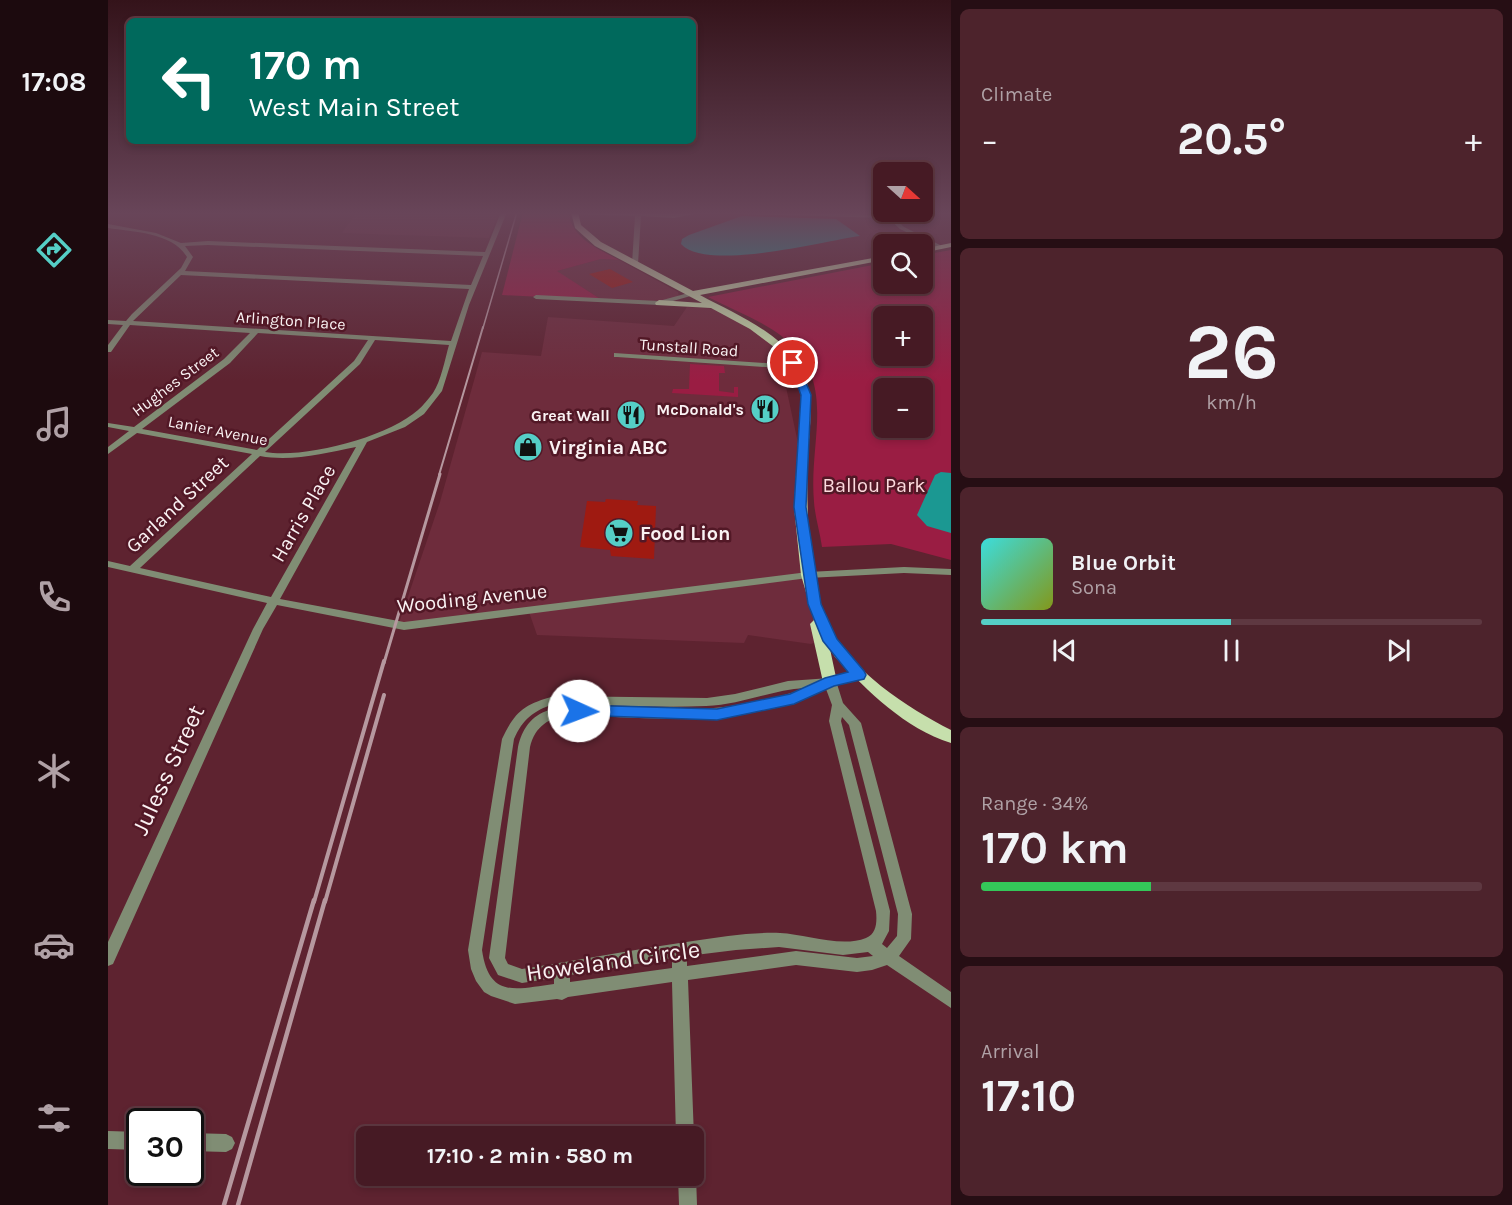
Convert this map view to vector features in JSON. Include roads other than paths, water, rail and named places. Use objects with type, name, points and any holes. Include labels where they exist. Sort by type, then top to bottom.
[{"type":"main road","points":[[644,268],[765,335],[786,354],[795,367],[806,395],[800,489],[808,575],[819,641],[830,682]]},
{"type":"main road","points":[[692,294],[829,268]]},
{"type":"main road","points":[[659,303],[715,307]]},
{"type":"main road","points":[[814,604],[830,641],[859,675],[899,709],[951,737]]},
{"type":"street","points":[[108,350],[126,323],[183,268]]},
{"type":"street","name":"Lanier Avenue","points":[[108,425],[257,454],[304,454],[363,442],[402,425],[429,405],[438,391],[453,343],[481,268]]},
{"type":"street","points":[[180,273],[474,287]]},
{"type":"street","points":[[536,297],[659,303],[692,294]]},
{"type":"street","name":"Arlington Place","points":[[108,322],[453,343]]},
{"type":"street","name":"Hughes Street","points":[[108,452],[227,361],[256,331]]},
{"type":"street","name":"Garland Street","points":[[133,569],[357,362],[372,339]]},
{"type":"street","name":"Tunstall Road","points":[[617,355],[795,367]]},
{"type":"street","name":"Harris Place","points":[[273,601],[363,442]]},
{"type":"street","name":"Wooding Avenue","points":[[108,564],[384,624],[413,626],[808,575],[904,570],[951,572]]},
{"type":"street","name":"Juless Street","points":[[108,959],[168,822],[273,601]]},
{"type":"street","name":"Howeland Circle","points":[[859,675],[830,682],[788,685],[724,706],[652,708],[580,705],[554,700],[530,709],[516,722],[507,746],[475,950],[478,972],[491,989],[515,997],[562,993],[796,958],[857,965],[887,958]]},
{"type":"street","points":[[830,682],[838,705],[855,723],[906,927],[904,939],[887,958]]},
{"type":"street","name":"Howeland Circle","points":[[580,705],[537,721],[528,732],[524,747],[497,958],[503,970],[516,976],[768,940],[839,947],[869,944]]},
{"type":"street","points":[[838,705],[835,721],[884,924],[877,939],[869,944],[951,1001]]},
{"type":"street","points":[[507,746],[524,747]]},
{"type":"street","points":[[857,808],[877,808]]},
{"type":"street","points":[[480,918],[502,921]]},
{"type":"street","points":[[679,952],[685,1126]]},
{"type":"street","points":[[562,970],[562,993]]},
{"type":"street","points":[[108,1140],[126,1141]]},
{"type":"street","points":[[204,1142],[226,1143]]},
{"type":"street","points":[[687,1186],[688,1205]]},
{"type":"water","points":[[941,472],[951,473],[951,533],[927,526],[917,515],[935,475]]},
{"type":"railway","points":[[483,328],[501,268]]},
{"type":"railway","points":[[439,475],[483,327]]},
{"type":"railway","points":[[384,663],[440,474]]},
{"type":"railway","points":[[314,902],[384,661]]},
{"type":"railway","points":[[325,902],[384,695]]},
{"type":"railway","points":[[224,1205],[314,900]]},
{"type":"railway","points":[[238,1205],[325,900]]},
{"type":"place","name":"McDonald's","points":[[765,409]]},
{"type":"place","name":"Great Wall","points":[[631,415]]},
{"type":"place","name":"Virginia ABC","points":[[528,447]]},
{"type":"place","name":"Food Lion","points":[[619,533]]},
{"type":"park label","name":"Ballou Park","points":[[874,485]]}]
